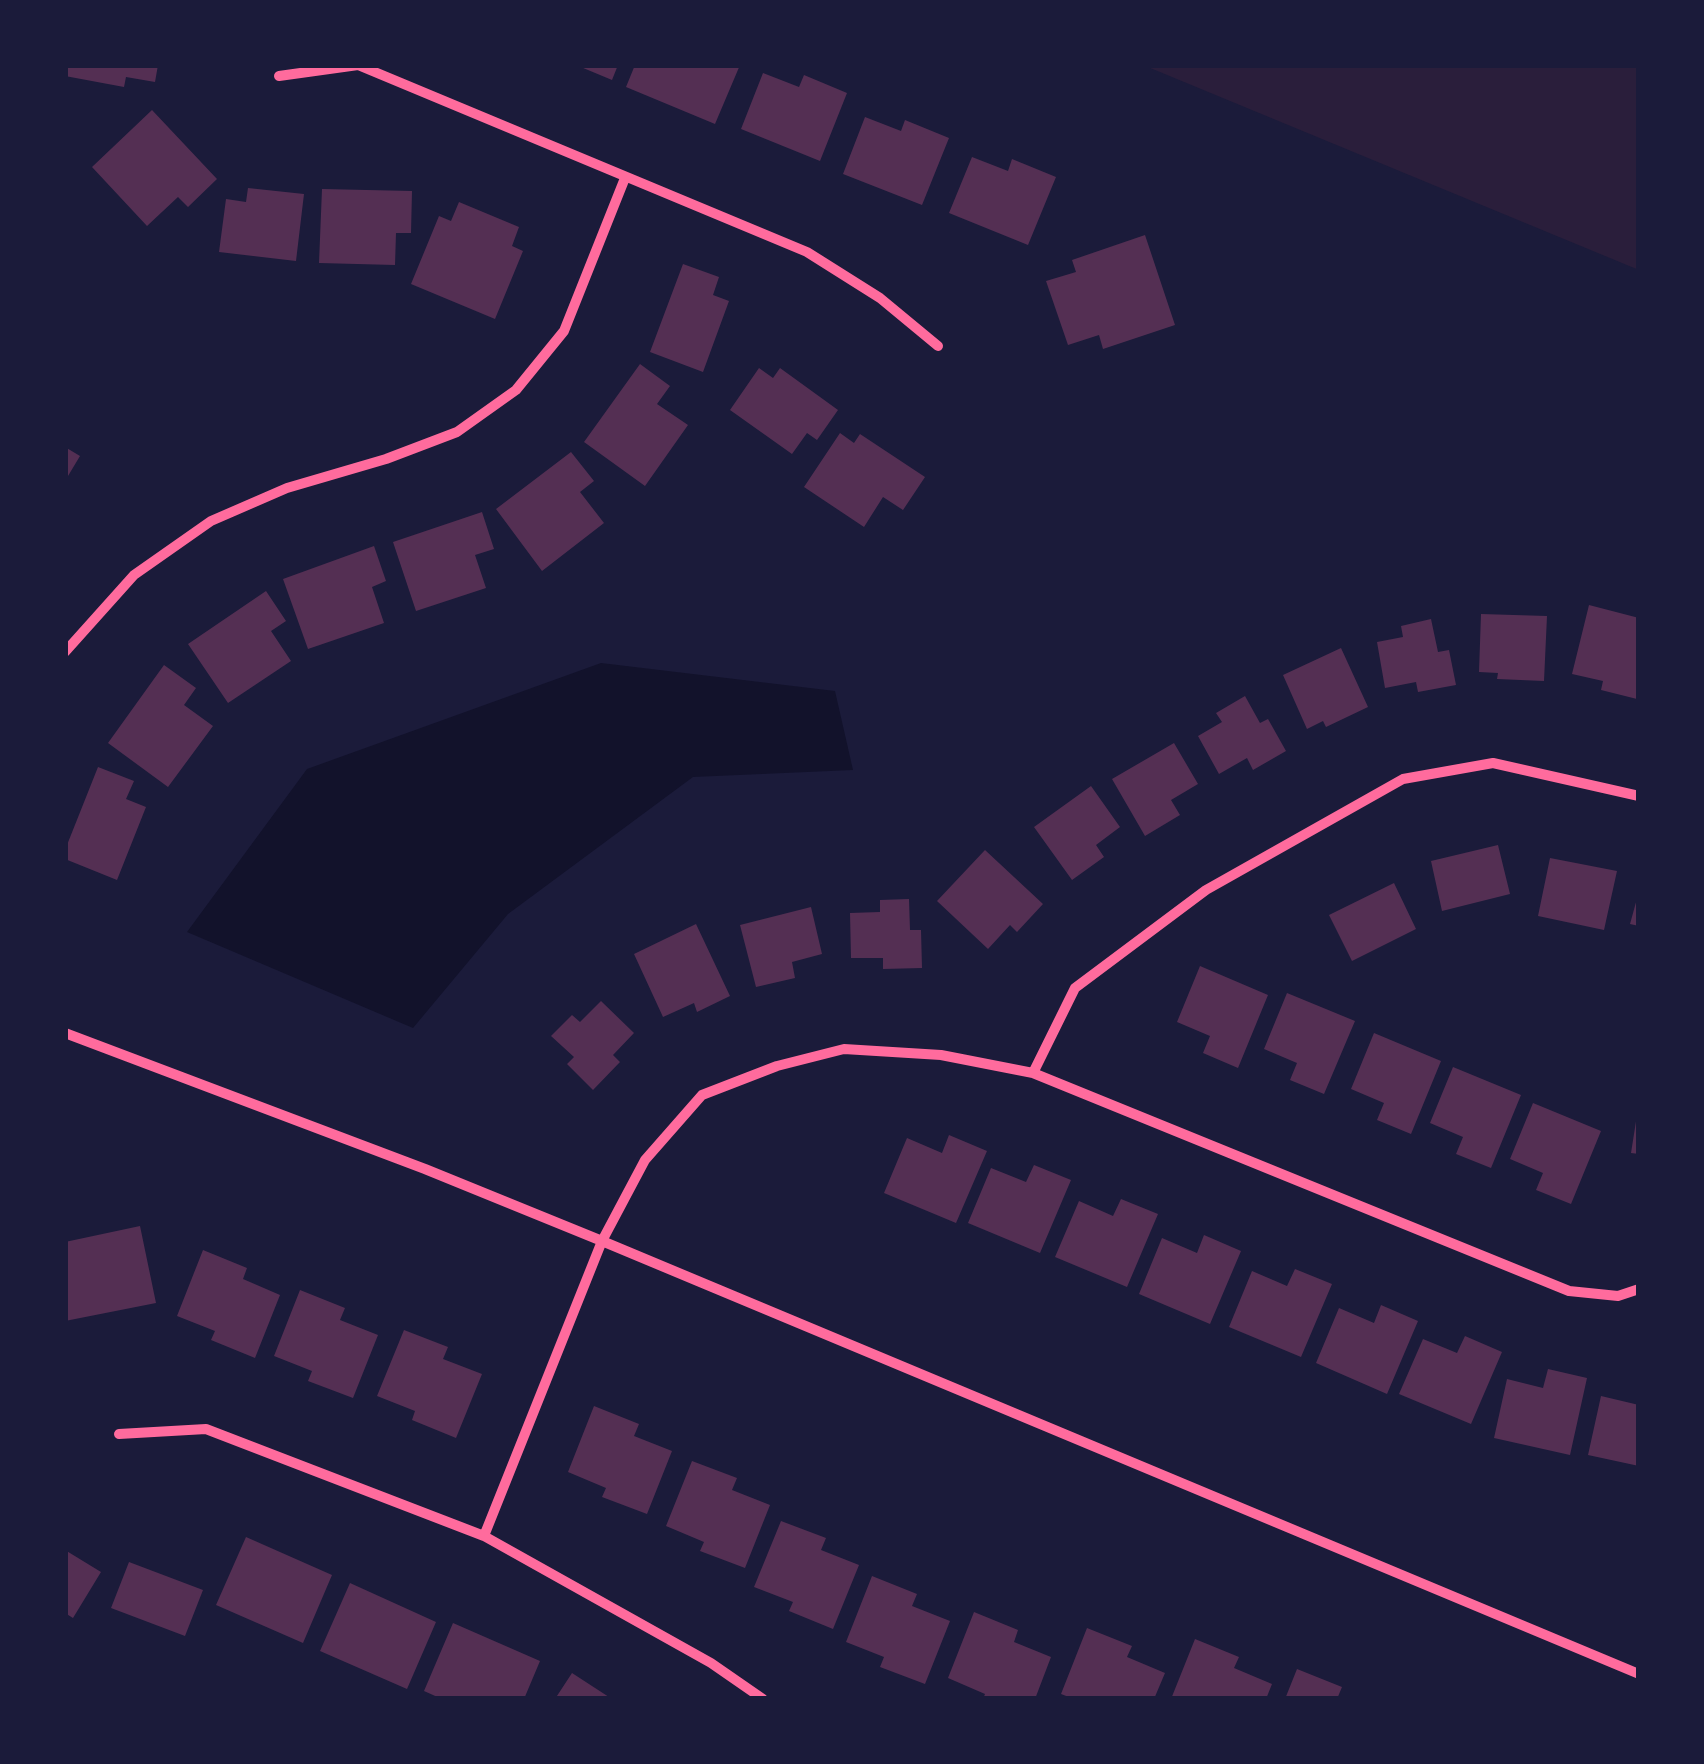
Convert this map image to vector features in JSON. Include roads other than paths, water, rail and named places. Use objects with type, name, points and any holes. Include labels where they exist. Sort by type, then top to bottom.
[{"type":"street","points":[[280,76],[358,66],[807,252],[880,298],[938,346]]},
{"type":"street","points":[[65,652],[134,575],[211,521],[287,488],[386,460],[457,432],[516,390],[564,331],[624,178]]},
{"type":"street","points":[[1034,1073],[1074,988],[1206,890],[1403,779],[1493,763],[1639,796]]},
{"type":"street","points":[[65,1033],[425,1169],[602,1241],[1639,1674]]},
{"type":"street","points":[[484,1536],[602,1241],[645,1160],[702,1095],[777,1066],[844,1049],[941,1055],[1034,1073],[1568,1291],[1618,1296],[1639,1288]]},
{"type":"street","points":[[119,1434],[206,1429],[484,1536],[711,1663],[763,1699]]}]
